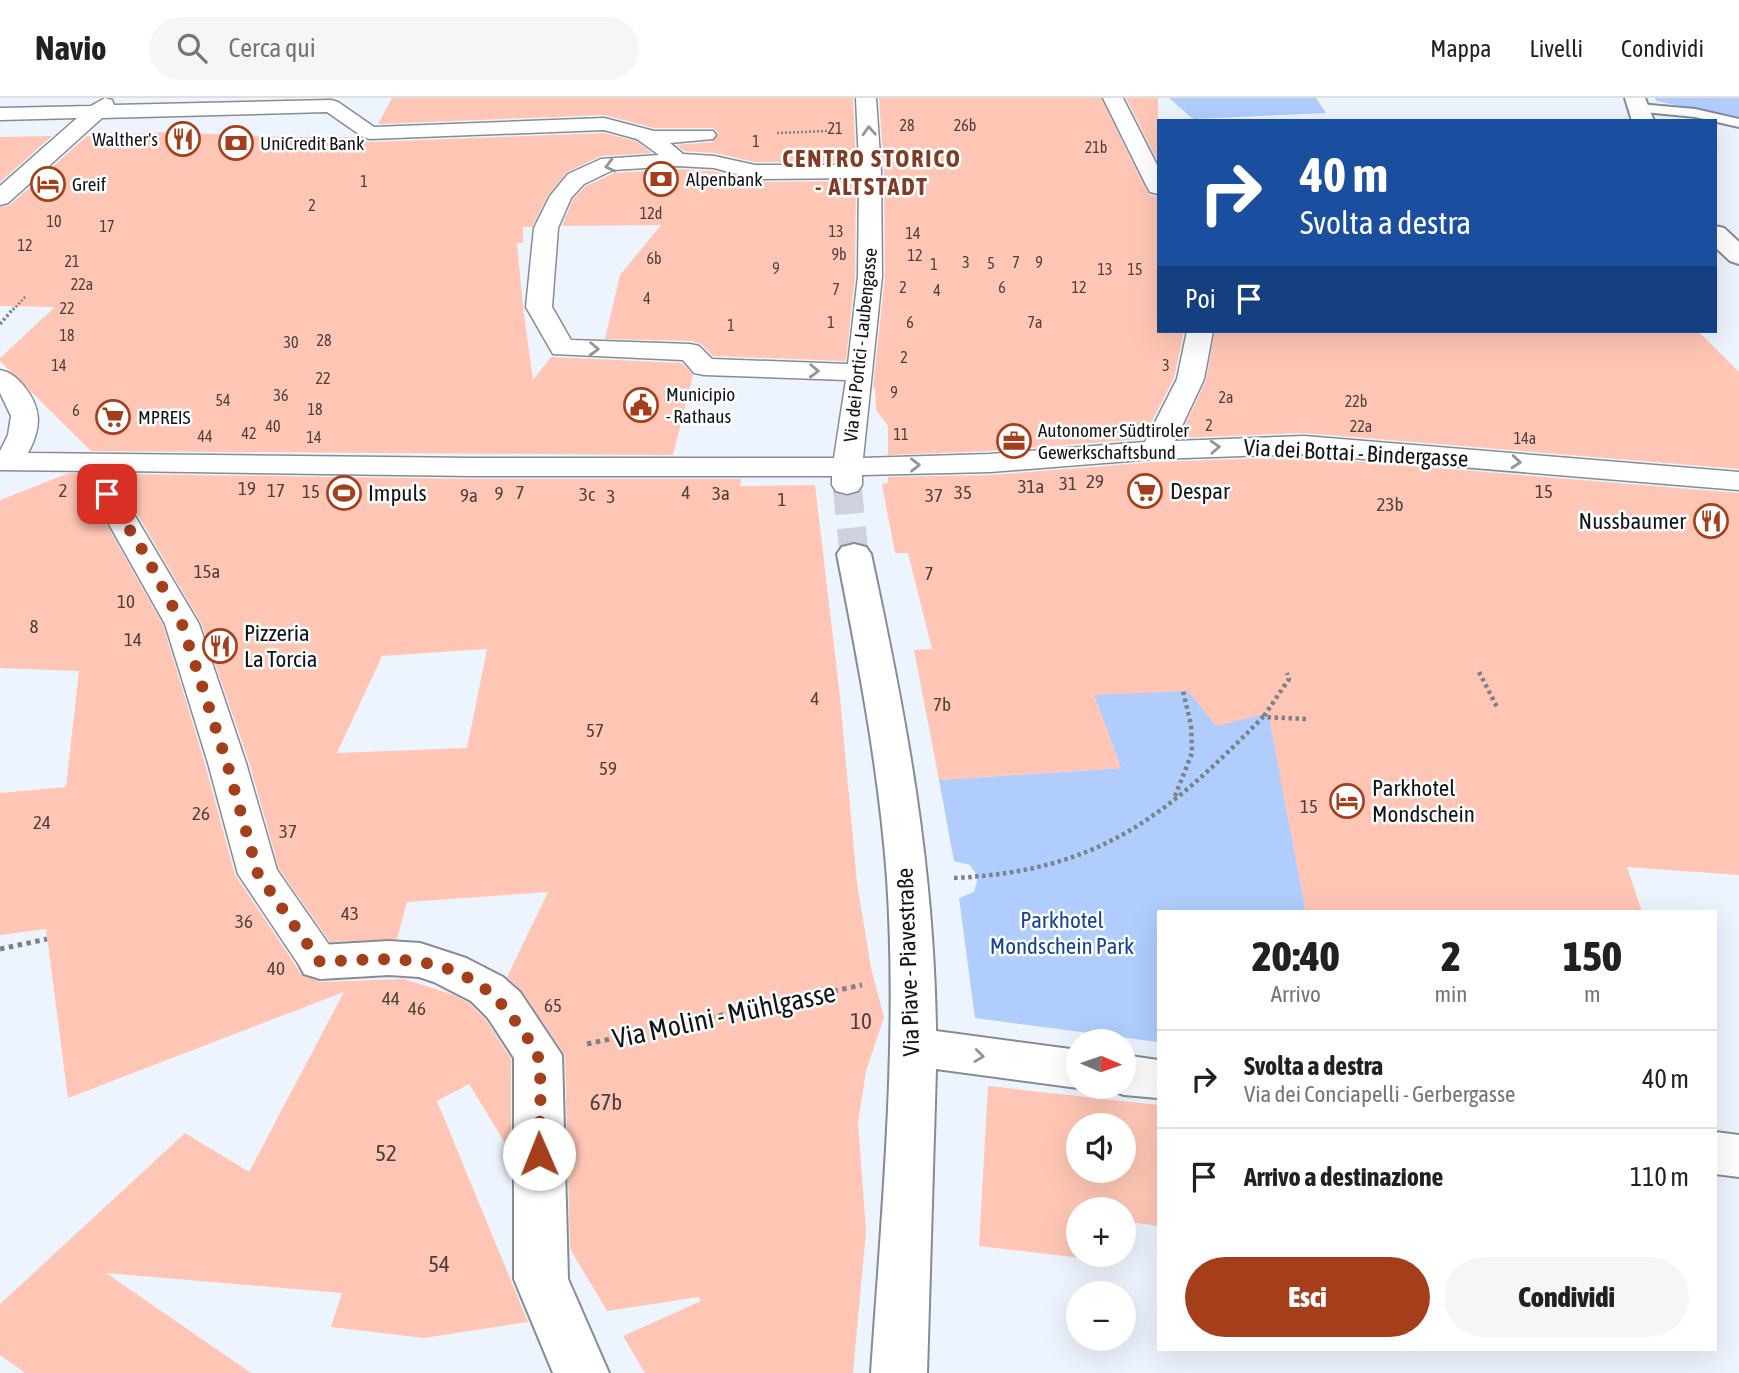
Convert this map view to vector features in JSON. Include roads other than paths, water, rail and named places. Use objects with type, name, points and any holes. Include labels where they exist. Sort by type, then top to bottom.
[{"type":"street","name":"Via dei Portici - Laubengasse","points":[[847,476],[870,276],[870,171],[866,98]]},
{"type":"street","points":[[1113,98],[1157,185]]},
{"type":"street","points":[[0,113],[104,105],[196,109],[335,102],[370,133],[517,130],[551,118],[638,130],[653,137],[677,160]]},
{"type":"street","points":[[0,198],[104,105]]},
{"type":"street","points":[[178,132],[196,109]]},
{"type":"street","points":[[653,137],[706,135]]},
{"type":"street","points":[[859,372],[704,367],[690,352],[562,348],[539,307],[546,228],[561,196],[576,179],[609,164],[677,160],[714,162],[755,172],[870,171]]},
{"type":"street","points":[[1717,235],[1739,256]]},
{"type":"street","points":[[1155,450],[1182,405],[1193,378],[1200,333]]},
{"type":"street","points":[[0,378],[18,394],[27,421],[22,439],[5,460]]},
{"type":"street","name":"Via dei Bottai - Bindergasse","points":[[5,460],[109,464],[670,468],[847,476],[1155,450],[1304,445],[1739,481]]},
{"type":"street","points":[[109,464],[107,494],[145,554],[182,624],[227,763],[258,874],[320,962],[388,958],[420,960],[450,970],[486,989],[505,1005],[538,1055],[541,1279],[581,1373]]},
{"type":"street","name":"Via Piave - Piavestraße","points":[[854,554],[887,720],[908,879],[911,1133],[899,1373]]},
{"type":"street","points":[[911,1047],[1066,1067]]},
{"type":"street","points":[[1136,1076],[1157,1079]]},
{"type":"street","points":[[1717,1153],[1739,1156]]},
{"type":"lane","points":[[1639,109],[1695,113],[1739,123]]},
{"type":"tunnel","points":[[847,485],[854,554]]},
{"type":"place","name":"Walther's","points":[[183,139]]},
{"type":"place","name":"UniCredit Bank","points":[[236,143]]},
{"type":"place","name":"Alpenbank","points":[[661,179]]},
{"type":"place","name":"Greif","points":[[48,184]]},
{"type":"place","name":"Municipio - Rathaus","points":[[641,405]]},
{"type":"place","name":"MPREIS","points":[[113,417]]},
{"type":"place","name":"Autonomer Südtiroler Gewerkschaftsbund","points":[[1014,441]]},
{"type":"place","name":"Despar","points":[[1145,491]]},
{"type":"place","name":"Impuls","points":[[344,493]]},
{"type":"place","name":"Nussbaumer","points":[[1711,521]]},
{"type":"place","name":"Pizzeria La Torcia","points":[[220,646]]},
{"type":"place","name":"Parkhotel Mondschein","points":[[1347,801]]},
{"type":"district","name":"CENTRO STORICO - ALTSTADT","points":[[872,173]]},
{"type":"park label","name":"Parkhotel Mondschein Park","points":[[1062,933]]}]
